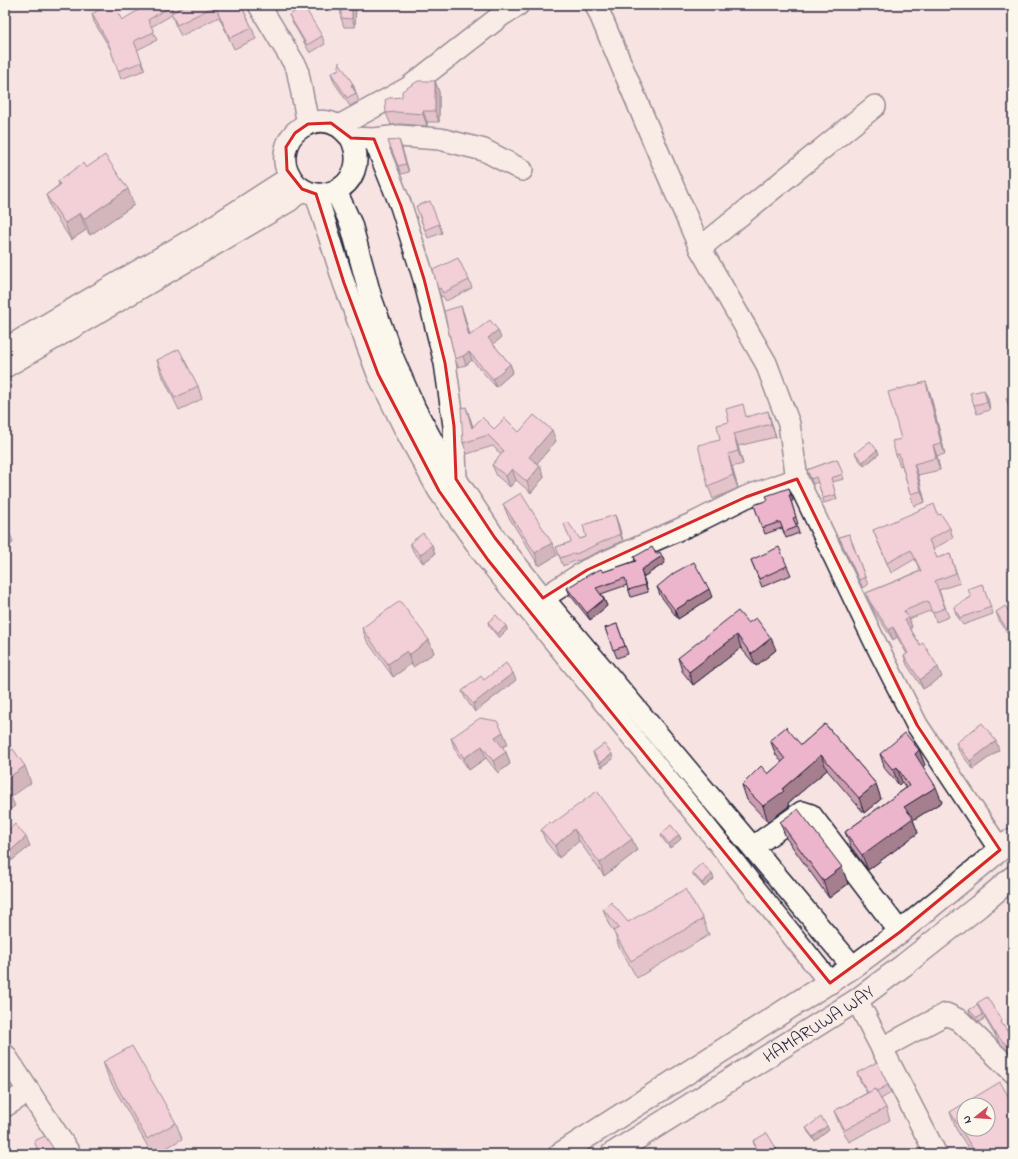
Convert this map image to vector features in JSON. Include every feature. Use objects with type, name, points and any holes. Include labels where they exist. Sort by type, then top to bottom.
[{"type":"main road","points":[[560,1154],[830,983],[900,932],[1007,845]]},
{"type":"main road","name":"HAMARUWA WAY","points":[[622,1151],[857,1000],[974,911],[1013,877]]},
{"type":"street","points":[[259,5],[297,68],[308,124]]},
{"type":"street","points":[[345,132],[408,88],[502,15],[518,5]]},
{"type":"street","points":[[596,5],[700,248],[766,364],[789,424],[797,479],[876,642],[917,725],[1007,845]]},
{"type":"street","points":[[700,248],[875,106]]},
{"type":"street","points":[[522,170],[484,150],[440,139],[399,136],[374,139],[345,132],[323,122],[308,124],[294,133],[286,147],[285,162],[311,188],[352,224],[371,298],[392,356],[415,409],[438,452],[495,538],[543,598],[853,967]]},
{"type":"street","points":[[5,349],[208,230],[311,188],[344,186],[350,180],[357,164],[357,155],[345,132]]},
{"type":"street","points":[[374,139],[401,206],[424,279],[443,356],[454,426],[456,479]]},
{"type":"street","points":[[5,367],[311,188]]},
{"type":"street","points":[[311,188],[378,374],[439,491],[488,560],[698,817],[830,983]]},
{"type":"street","points":[[543,598],[586,570],[696,522],[746,497],[797,479]]},
{"type":"street","points":[[753,847],[802,812],[811,815],[900,932]]},
{"type":"street","points":[[857,1000],[936,1154]]},
{"type":"street","points":[[882,1048],[946,1014],[959,1020],[1013,1072]]},
{"type":"street","points":[[5,1055],[70,1154]]},
{"type":"street","points":[[5,1106],[29,1092]]},
{"type":"highlighted area","points":[[331,123],[351,138],[374,139],[401,206],[424,279],[445,363],[454,426],[456,479],[495,538],[543,598],[587,570],[746,497],[797,479],[917,725],[1000,850],[900,932],[830,983],[488,560],[439,491],[378,374],[344,283],[316,194],[302,189],[287,170],[286,147],[295,133],[308,124]]},
{"type":"building","points":[[107,5],[113,5],[122,20],[147,5],[171,6],[148,20],[154,32],[134,41],[142,62],[118,71],[108,42],[92,14]]},
{"type":"building","points":[[187,5],[241,5],[252,28],[230,38],[215,6],[177,25],[171,13]]},
{"type":"building","points":[[341,5],[352,5],[352,19],[341,18]]},
{"type":"building","points":[[304,6],[322,36],[307,45],[289,15]]},
{"type":"building","points":[[339,62],[353,84],[351,85],[356,93],[347,98],[331,73],[339,69]]},
{"type":"building","points":[[418,81],[435,81],[435,111],[423,111],[423,114],[396,112],[386,113],[385,100],[389,98],[402,97],[402,91]]},
{"type":"building","points":[[399,140],[406,164],[398,166],[388,141]]},
{"type":"building","points":[[105,155],[128,189],[84,219],[80,213],[65,223],[46,195],[60,185],[58,181],[83,163],[86,168]]},
{"type":"building","points":[[430,201],[439,224],[425,230],[416,206]]},
{"type":"building","points":[[458,258],[469,280],[443,293],[440,288],[438,289],[433,270]]},
{"type":"building","points":[[461,306],[469,336],[490,320],[498,330],[488,338],[510,364],[493,379],[469,352],[455,359],[444,311]]},
{"type":"building","points":[[179,349],[198,386],[175,398],[157,360]]},
{"type":"building","points":[[926,382],[941,443],[933,445],[936,458],[914,464],[921,491],[910,494],[899,454],[896,455],[892,441],[901,439],[888,392]]},
{"type":"building","points":[[984,390],[987,402],[974,405],[970,393]]},
{"type":"building","points":[[1013,396],[1013,420],[1006,398]]},
{"type":"building","points":[[743,404],[746,417],[768,411],[771,424],[734,434],[738,451],[728,454],[733,475],[708,486],[698,445],[720,440],[717,425],[729,422],[726,409]]},
{"type":"building","points":[[466,407],[472,428],[482,417],[494,429],[505,418],[519,432],[534,415],[552,430],[529,457],[540,466],[527,482],[512,469],[506,476],[492,465],[504,451],[488,435],[463,443],[461,408]]},
{"type":"building","points":[[870,441],[877,450],[863,462],[855,453]]},
{"type":"building","points":[[837,459],[843,474],[831,478],[836,495],[823,498],[816,477],[811,479],[807,470]]},
{"type":"building","points":[[789,488],[791,495],[789,495],[796,517],[793,518],[797,527],[784,532],[780,522],[762,528],[754,505],[768,500],[766,496]]},
{"type":"building","points":[[521,493],[552,543],[535,553],[503,504]]},
{"type":"building","points":[[934,504],[938,515],[941,514],[950,528],[929,540],[937,558],[950,554],[956,573],[935,581],[945,608],[932,613],[928,601],[904,611],[908,617],[905,620],[920,645],[923,643],[938,667],[920,680],[904,656],[908,653],[893,627],[889,630],[870,602],[866,593],[921,571],[911,550],[887,563],[873,530]]},
{"type":"building","points":[[615,515],[620,534],[576,554],[575,553],[560,558],[556,547],[571,542],[564,524],[568,522],[580,539],[586,537],[583,525]]},
{"type":"building","points":[[7,528],[12,539],[5,542],[5,529]]},
{"type":"building","points":[[423,533],[432,545],[420,555],[410,543]]},
{"type":"building","points":[[849,534],[865,577],[859,580],[839,537]]},
{"type":"building","points":[[652,547],[656,554],[660,552],[662,556],[641,570],[645,585],[628,590],[625,578],[596,588],[604,599],[587,613],[567,588],[601,569],[603,572],[636,561],[634,557]]},
{"type":"building","points":[[779,547],[787,566],[759,579],[751,560]]},
{"type":"building","points":[[694,562],[709,589],[675,610],[657,587],[674,573]]},
{"type":"building","points":[[982,584],[991,607],[960,618],[954,607],[971,597],[968,589]]},
{"type":"building","points":[[400,601],[429,640],[409,655],[407,651],[388,664],[362,628]]},
{"type":"building","points":[[1005,606],[1013,618],[1013,639],[996,612]]},
{"type":"building","points":[[738,611],[748,623],[756,618],[771,638],[751,654],[737,635],[689,672],[678,658]]},
{"type":"building","points":[[496,615],[506,626],[497,634],[488,622]]},
{"type":"building","points":[[617,624],[625,646],[613,650],[605,628]]},
{"type":"building","points":[[1013,651],[1013,663],[1008,654]]},
{"type":"building","points":[[506,663],[513,673],[473,704],[462,691],[481,676],[484,680]]},
{"type":"building","points":[[480,718],[497,721],[503,732],[495,737],[506,752],[493,761],[482,746],[464,758],[451,738]]},
{"type":"building","points":[[982,723],[996,741],[970,761],[956,743]]},
{"type":"building","points":[[825,724],[876,784],[859,798],[821,755],[782,789],[784,791],[763,806],[742,785],[761,766],[768,774],[785,759],[770,740],[786,727],[801,745]]},
{"type":"building","points":[[905,733],[919,750],[915,754],[936,787],[904,807],[913,818],[862,855],[845,832],[909,786],[897,767],[893,770],[880,754]]},
{"type":"building","points":[[604,744],[612,754],[600,763],[593,752]]},
{"type":"building","points":[[13,749],[25,766],[5,780],[5,755]]},
{"type":"building","points":[[5,784],[9,789],[5,792]]},
{"type":"building","points":[[597,791],[632,839],[600,863],[574,829],[555,846],[541,830],[550,822],[552,824]]},
{"type":"building","points":[[798,809],[842,867],[823,881],[780,822]]},
{"type":"building","points":[[15,824],[26,837],[8,853],[5,849],[5,833]]},
{"type":"building","points":[[671,825],[679,835],[669,844],[661,834]]},
{"type":"building","points":[[702,863],[712,874],[702,883],[692,872]]},
{"type":"building","points":[[685,889],[703,919],[631,961],[613,931],[619,928],[603,909],[611,902],[628,922]]},
{"type":"building","points":[[987,997],[1013,1040],[1013,1048],[1011,1049],[996,1035],[977,1003]]},
{"type":"building","points":[[977,1005],[983,1015],[977,1018],[969,1010]]},
{"type":"building","points":[[132,1046],[176,1123],[147,1139],[103,1062]]},
{"type":"building","points":[[877,1062],[888,1085],[877,1091],[875,1089],[868,1093],[857,1073]]},
{"type":"building","points":[[1000,1082],[1013,1104],[1013,1149],[1004,1154],[976,1154],[965,1137],[996,1137],[996,1097],[975,1097]]},
{"type":"building","points":[[875,1089],[886,1108],[845,1130],[834,1111]]},
{"type":"building","points":[[956,1108],[956,1122],[950,1112]]},
{"type":"building","points":[[821,1117],[827,1126],[813,1137],[806,1128]]},
{"type":"building","points":[[767,1133],[776,1148],[766,1154],[760,1154],[753,1141]]},
{"type":"building","points":[[45,1136],[56,1154],[39,1153],[34,1141]]}]
